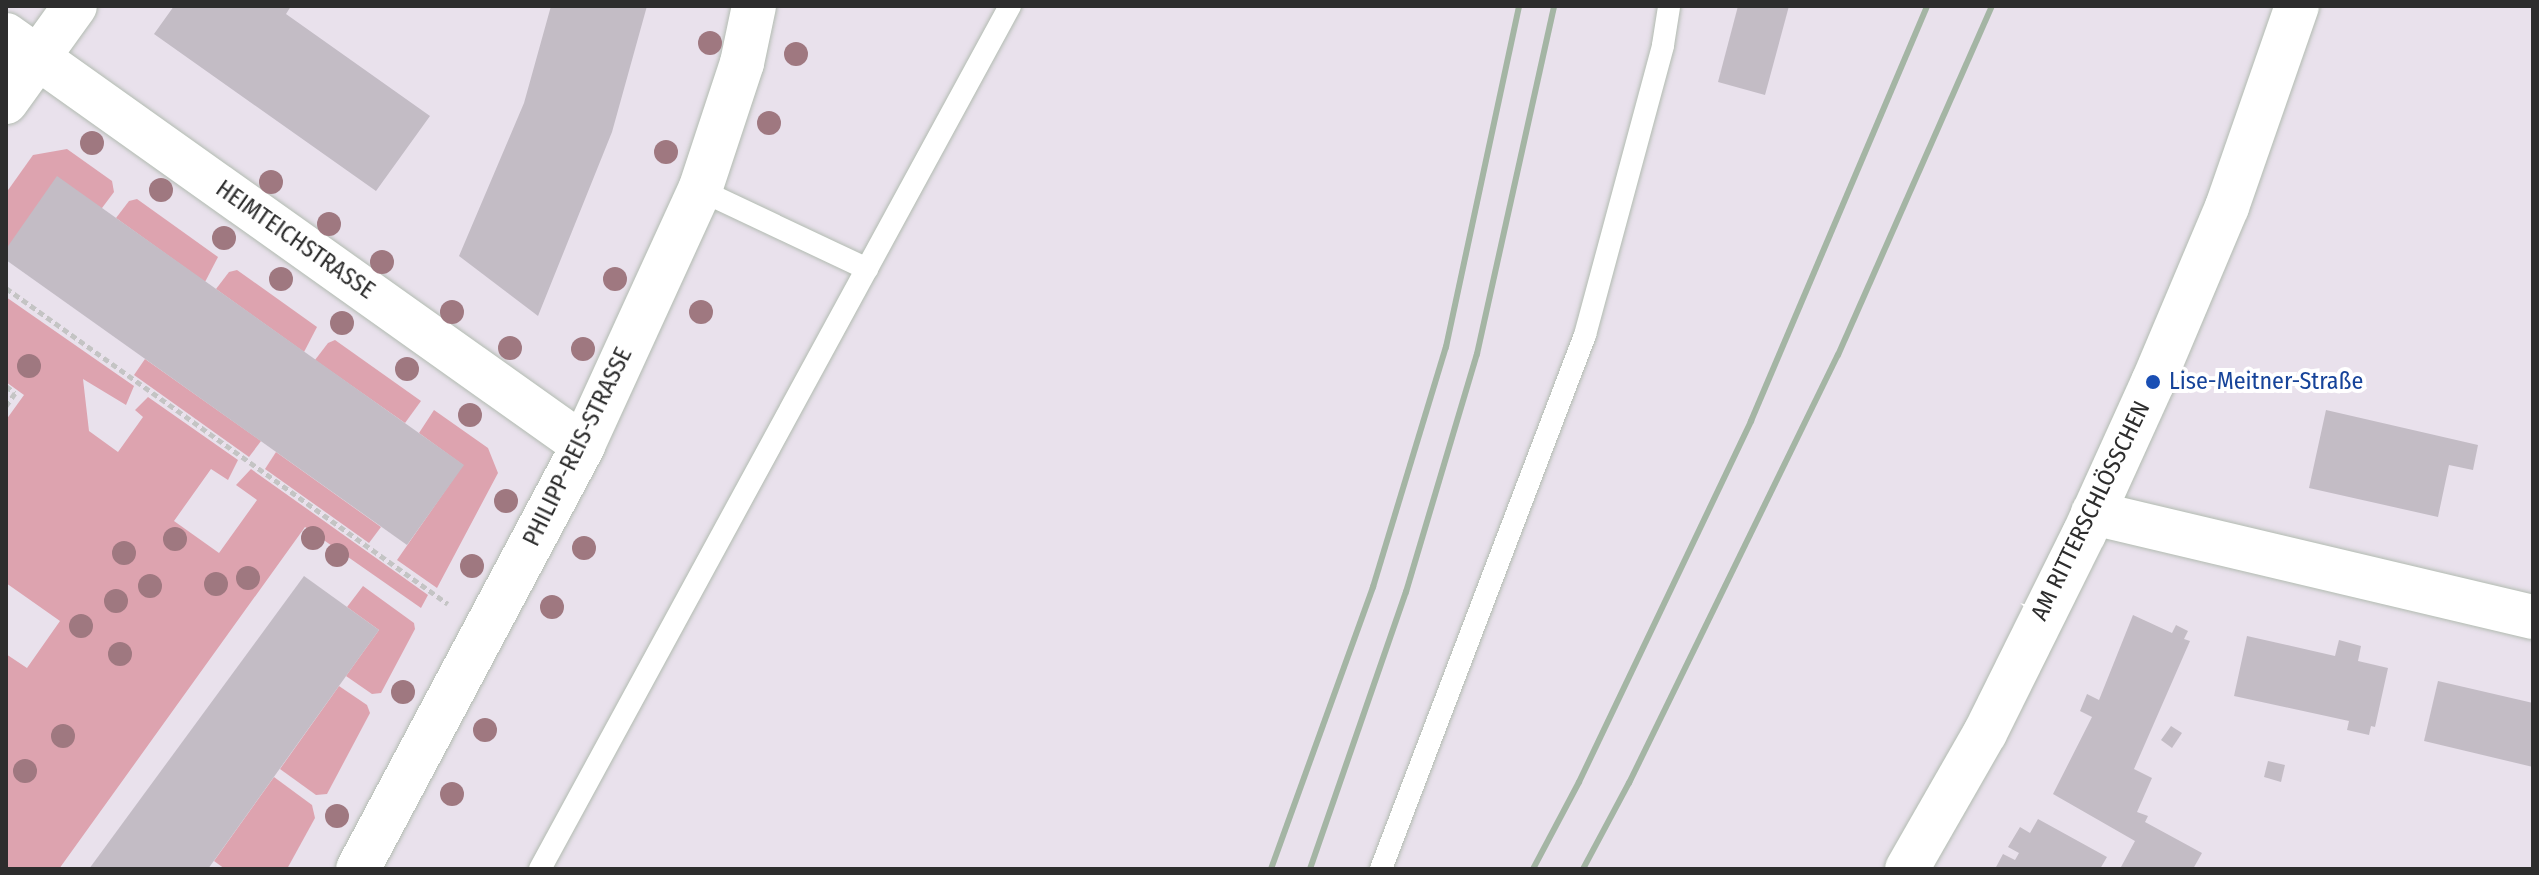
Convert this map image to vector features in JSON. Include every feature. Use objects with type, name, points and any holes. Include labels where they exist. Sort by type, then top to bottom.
[{"type":"street","points":[[6,102],[22,46],[75,6]]},
{"type":"street","name":"PHILIPP-REIS-STRASSE","points":[[358,869],[583,445],[700,190],[742,63],[754,6]]},
{"type":"street","name":"AM RITTERSCHLÖSSCHEN","points":[[1907,869],[1985,733],[2093,513],[2153,382],[2227,207],[2297,6]]},
{"type":"street","name":"HEIMTEICHSTRASSE","points":[[22,46],[583,445]]},
{"type":"street","points":[[2093,513],[2533,617]]},
{"type":"lane","points":[[540,869],[1010,6]]},
{"type":"lane","points":[[1381,869],[1585,335],[1663,45],[1669,6]]},
{"type":"lane","points":[[700,190],[867,269]]},
{"type":"path","points":[[6,288],[485,630]]},
{"type":"path","points":[[6,386],[15,393],[6,406]]},
{"type":"shaded area","points":[[67,149],[112,181],[114,192],[102,208],[6,249],[6,193],[33,155]]},
{"type":"shaded area","points":[[137,199],[218,257],[205,282],[116,218],[129,201]]},
{"type":"shaded area","points":[[237,270],[317,327],[304,352],[216,289],[229,272]]},
{"type":"shaded area","points":[[6,297],[134,386],[126,405],[83,379],[89,431],[118,452],[143,417],[135,410],[148,397],[238,460],[228,480],[211,469],[174,521],[219,553],[257,500],[236,485],[251,469],[428,595],[421,608],[305,527],[59,869],[6,869],[6,654],[27,668],[60,621],[6,583],[6,420],[24,395],[6,382]]},
{"type":"shaded area","points":[[335,340],[421,401],[405,423],[315,360],[328,343]]},
{"type":"shaded area","points":[[145,359],[261,441],[249,457],[134,375]]},
{"type":"shaded area","points":[[434,410],[488,448],[498,473],[437,588],[397,560],[463,465],[419,433]]},
{"type":"shaded area","points":[[276,452],[381,527],[369,543],[265,469]]},
{"type":"shaded area","points":[[363,586],[414,623],[415,629],[381,693],[372,694],[346,676],[379,630],[347,607]]},
{"type":"shaded area","points":[[339,686],[367,705],[370,713],[327,794],[316,795],[280,769]]},
{"type":"shaded area","points":[[274,777],[312,805],[315,818],[287,869],[225,869],[214,861]]},
{"type":"building","points":[[174,6],[291,6],[286,14],[430,116],[376,191],[154,34]]},
{"type":"building","points":[[551,6],[647,6],[612,132],[538,316],[459,256],[524,103]]},
{"type":"building","points":[[1738,6],[1789,6],[1765,95],[1718,82]]},
{"type":"building","points":[[57,176],[464,465],[407,545],[6,260],[6,249]]},
{"type":"building","points":[[2326,410],[2478,445],[2473,470],[2449,465],[2438,517],[2309,488]]},
{"type":"building","points":[[304,576],[379,630],[208,869],[89,869]]},
{"type":"building","points":[[2133,615],[2172,633],[2176,625],[2188,631],[2184,639],[2190,641],[2134,769],[2152,778],[2137,812],[2148,816],[2145,822],[2202,853],[2193,869],[2121,867],[2135,841],[2053,794],[2092,717],[2080,711],[2087,694],[2099,700]]},
{"type":"building","points":[[2247,636],[2335,656],[2339,640],[2361,646],[2358,661],[2388,668],[2375,727],[2371,726],[2369,735],[2347,730],[2349,721],[2234,696]]},
{"type":"building","points":[[2438,681],[2533,703],[2533,767],[2424,741]]},
{"type":"building","points":[[2171,726],[2182,733],[2172,748],[2161,740]]},
{"type":"building","points":[[2268,761],[2285,765],[2281,782],[2264,777]]},
{"type":"building","points":[[2038,819],[2107,857],[2100,869],[1995,869],[2003,854],[2015,860],[2019,853],[2008,847],[2020,827],[2030,833]]},
{"type":"railway","points":[[1271,869],[1373,587],[1446,347],[1519,6]]},
{"type":"railway","points":[[1310,869],[1406,592],[1477,354],[1554,6]]},
{"type":"railway","points":[[1533,869],[1579,782],[1751,421],[1927,6]]},
{"type":"railway","points":[[1583,869],[1629,783],[1838,355],[1992,6]]},
{"type":"place","name":"Lise-Meitner-Straße","points":[[2153,382]]}]
